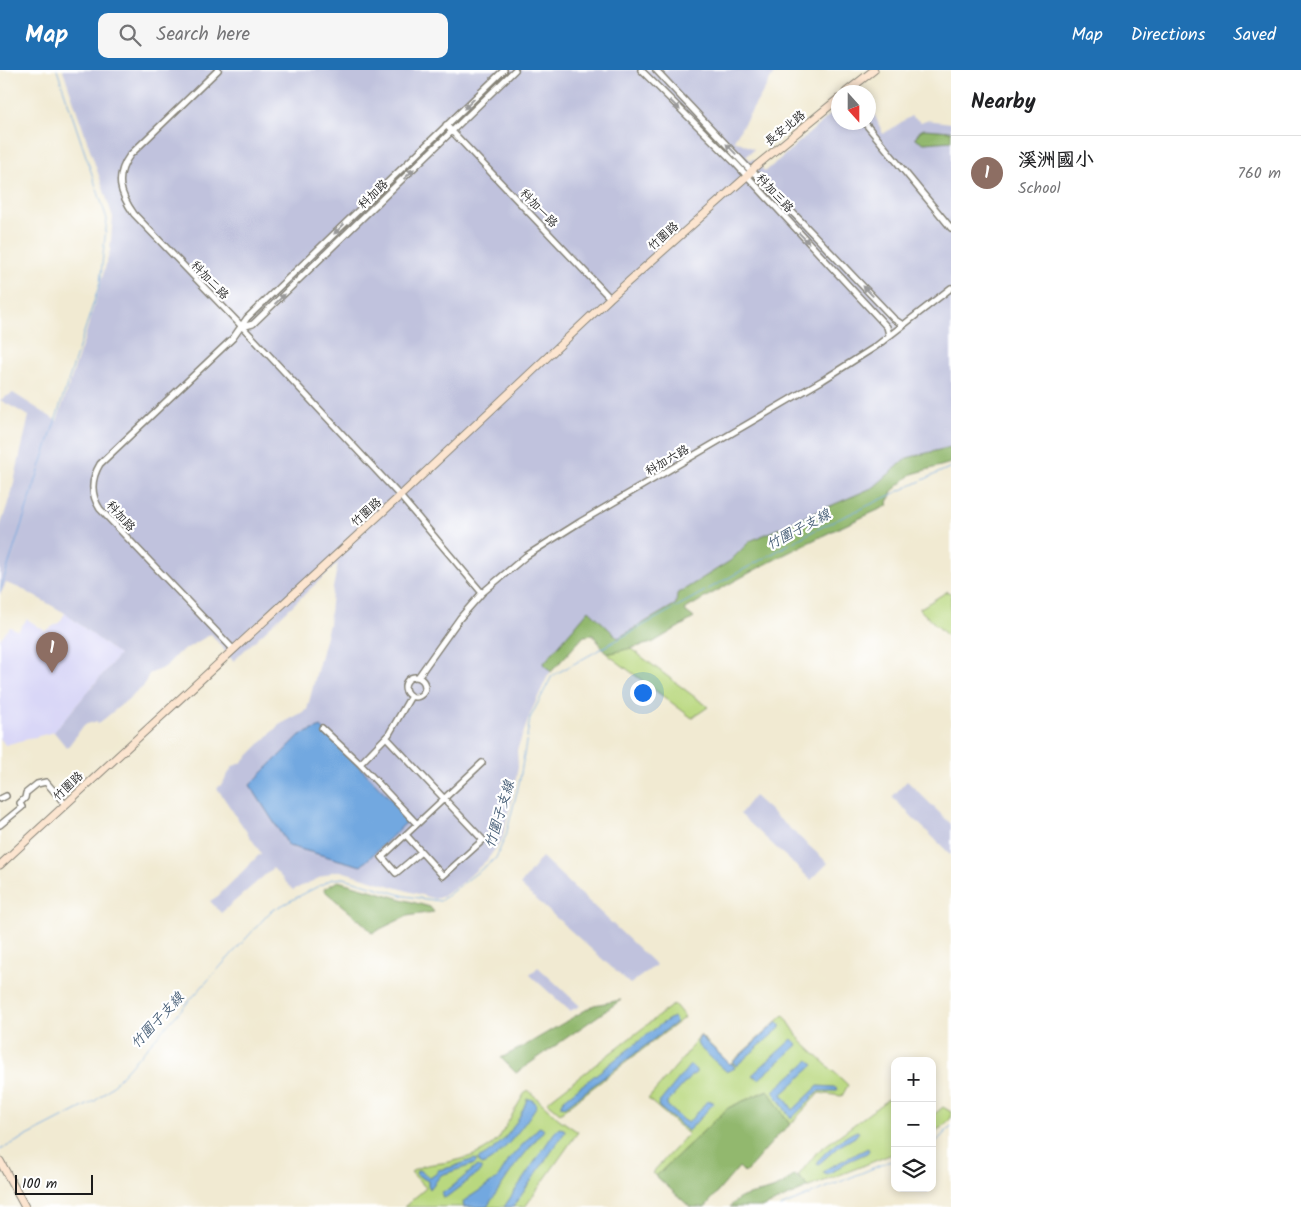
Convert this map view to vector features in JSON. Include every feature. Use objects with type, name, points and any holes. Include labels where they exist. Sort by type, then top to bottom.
[{"type":"street","name":"科加二路","points":[[218,70],[130,155],[122,170],[120,186],[122,194],[134,214],[400,496],[482,593]]},
{"type":"street","name":"科加路","points":[[233,649],[104,514],[94,500],[92,489],[95,474],[100,464],[233,338],[247,318],[504,70]]},
{"type":"street","name":"科加路","points":[[242,327],[253,324],[515,70]]},
{"type":"street","name":"科加三路","points":[[641,70],[735,164],[748,175],[757,175],[894,319],[903,325]]},
{"type":"street","name":"科加三路","points":[[656,70],[748,175],[887,327],[888,335]]},
{"type":"street","points":[[855,85],[874,70]]},
{"type":"street","name":"長安北路","points":[[748,175],[756,166],[831,105]]},
{"type":"street","name":"科加一路","points":[[446,125],[610,298]]},
{"type":"street","points":[[871,130],[951,228]]},
{"type":"street","name":"竹圍路","points":[[0,865],[400,496],[610,298],[748,175]]},
{"type":"street","name":"科加六路","points":[[418,677],[460,618],[482,593],[526,556],[552,538],[823,380],[875,346],[951,288]]},
{"type":"street","points":[[411,677],[418,677],[425,683],[425,690],[421,695],[411,696],[405,689],[406,682],[411,677]]},
{"type":"street","points":[[360,764],[386,737],[411,696]]},
{"type":"street","points":[[322,728],[360,764],[417,824]]},
{"type":"street","points":[[386,737],[482,840],[443,876],[406,835]]},
{"type":"street","points":[[421,852],[396,873],[382,857],[482,763]]},
{"type":"street","points":[[0,825],[22,807],[20,803],[26,794],[37,784],[46,782],[65,804]]},
{"type":"street","points":[[0,799],[6,796]]},
{"type":"street","points":[[0,1161],[25,1207]]},
{"type":"shaded area","points":[[63,70],[776,70],[734,140],[754,149],[746,156],[750,160],[754,159],[765,172],[831,114],[831,130],[876,130],[876,118],[883,134],[911,116],[921,122],[926,120],[951,123],[951,463],[912,474],[892,491],[887,506],[755,568],[684,610],[694,618],[652,643],[607,654],[593,635],[584,636],[548,675],[531,712],[517,750],[518,767],[502,839],[487,860],[464,881],[443,896],[435,899],[341,871],[334,871],[293,890],[273,868],[221,913],[210,901],[218,896],[261,853],[217,788],[222,784],[233,766],[241,763],[279,725],[307,710],[329,624],[332,593],[338,563],[233,661],[211,634],[177,654],[165,667],[149,674],[143,687],[98,724],[97,721],[84,725],[67,748],[54,732],[119,655],[65,613],[22,589],[6,583],[0,595],[0,527],[12,491],[29,416],[0,400],[13,393],[57,421],[84,340],[110,251],[113,217]]},
{"type":"shaded area","points":[[65,613],[119,655],[54,732],[5,745],[0,738],[0,639],[10,627],[18,631],[27,619],[45,631],[60,622]]},
{"type":"shaded area","points":[[907,781],[951,824],[951,855],[892,797]]},
{"type":"shaded area","points":[[754,796],[828,863],[811,880],[740,814]]},
{"type":"shaded area","points":[[542,857],[656,965],[630,984],[520,885]]},
{"type":"shaded area","points":[[538,967],[580,1006],[570,1011],[530,975]]},
{"type":"green space","points":[[924,129],[951,131],[951,141],[924,143],[915,138]]},
{"type":"green space","points":[[951,447],[951,463],[912,474],[892,491],[887,506],[784,555],[684,610],[694,618],[652,643],[607,654],[593,635],[584,636],[551,672],[543,664],[589,610],[618,638],[676,604],[677,594],[730,561],[750,541],[874,487],[907,458]]},
{"type":"green space","points":[[948,591],[951,594],[951,639],[919,609]]},
{"type":"green space","points":[[630,648],[708,707],[692,718],[607,654]]},
{"type":"green space","points":[[338,881],[430,907],[434,912],[407,916],[372,933],[324,889]]},
{"type":"green space","points":[[621,1000],[516,1073],[501,1058],[594,1005]]},
{"type":"green space","points":[[674,1004],[685,1017],[560,1113],[547,1102]]},
{"type":"green space","points":[[784,1015],[801,1041],[848,1085],[842,1096],[819,1093],[790,1125],[767,1090],[728,1108],[656,1176],[652,1173],[688,1134],[648,1099],[700,1035],[730,1064]]},
{"type":"green space","points":[[528,1090],[559,1119],[578,1132],[525,1207],[404,1207],[426,1188],[411,1172],[426,1165],[465,1158],[495,1143]]},
{"type":"green space","points":[[768,1090],[790,1125],[780,1133],[745,1173],[739,1167],[705,1207],[690,1207],[656,1176],[728,1108]]},
{"type":"green space","points":[[891,1097],[891,1155],[809,1187],[798,1176],[817,1152]]},
{"type":"green space","points":[[943,1107],[951,1112],[951,1118],[936,1131],[936,1113]]},
{"type":"green space","points":[[795,1175],[809,1187],[764,1207],[730,1207],[734,1202],[745,1196],[778,1187]]},
{"type":"water","points":[[321,727],[410,819],[361,866],[289,846],[250,785],[300,735]]},
{"type":"water","points":[[673,1017],[676,1020],[675,1023],[565,1107],[561,1106],[563,1100],[661,1024]]},
{"type":"water","points":[[777,1022],[780,1028],[736,1066],[733,1062]]},
{"type":"water","points":[[700,1036],[730,1064],[732,1063],[735,1068],[727,1072],[699,1047],[697,1043]]},
{"type":"water","points":[[792,1039],[798,1045],[759,1079],[752,1075]]},
{"type":"water","points":[[809,1060],[814,1065],[782,1094],[793,1110],[818,1086],[834,1087],[837,1089],[836,1091],[819,1091],[791,1119],[773,1091]]},
{"type":"water","points":[[690,1065],[696,1070],[696,1073],[691,1076],[667,1105],[688,1123],[708,1100],[714,1103],[688,1131],[659,1107],[658,1104]]},
{"type":"water","points":[[527,1099],[535,1102],[536,1107],[532,1113],[503,1149],[488,1163],[481,1165],[478,1159],[502,1142],[514,1126]]},
{"type":"water","points":[[539,1127],[544,1130],[514,1167],[487,1207],[464,1207],[463,1203],[465,1200],[497,1179],[511,1157]]},
{"type":"water","points":[[559,1128],[564,1129],[565,1132],[513,1207],[504,1207],[554,1133]]},
{"type":"water","points":[[857,1131],[859,1132],[855,1137],[838,1147],[817,1164],[823,1155],[834,1145]]},
{"type":"water","points":[[868,1148],[869,1151],[867,1153],[847,1162],[827,1175],[823,1173],[828,1168]]},
{"type":"water","points":[[474,1159],[477,1160],[475,1164],[441,1175],[430,1189],[428,1181],[417,1175],[416,1172],[419,1170],[430,1178],[438,1170]]},
{"type":"water","points":[[477,1166],[481,1168],[481,1171],[445,1198],[442,1197],[442,1192],[448,1190]]},
{"type":"waterway","points":[[0,591],[100,283],[107,219],[57,70]]},
{"type":"waterway","name":"竹圍子支線","points":[[0,1150],[95,1101],[110,1088],[271,911],[332,879],[344,878],[405,896],[440,901],[496,858],[506,835],[520,779],[530,718],[552,676],[813,531],[951,467]]},
{"type":"waterway","points":[[936,1142],[951,1126]]},
{"type":"waterway","points":[[780,1207],[891,1161]]},
{"type":"place","name":"溪洲國小","points":[[52,673]]}]
